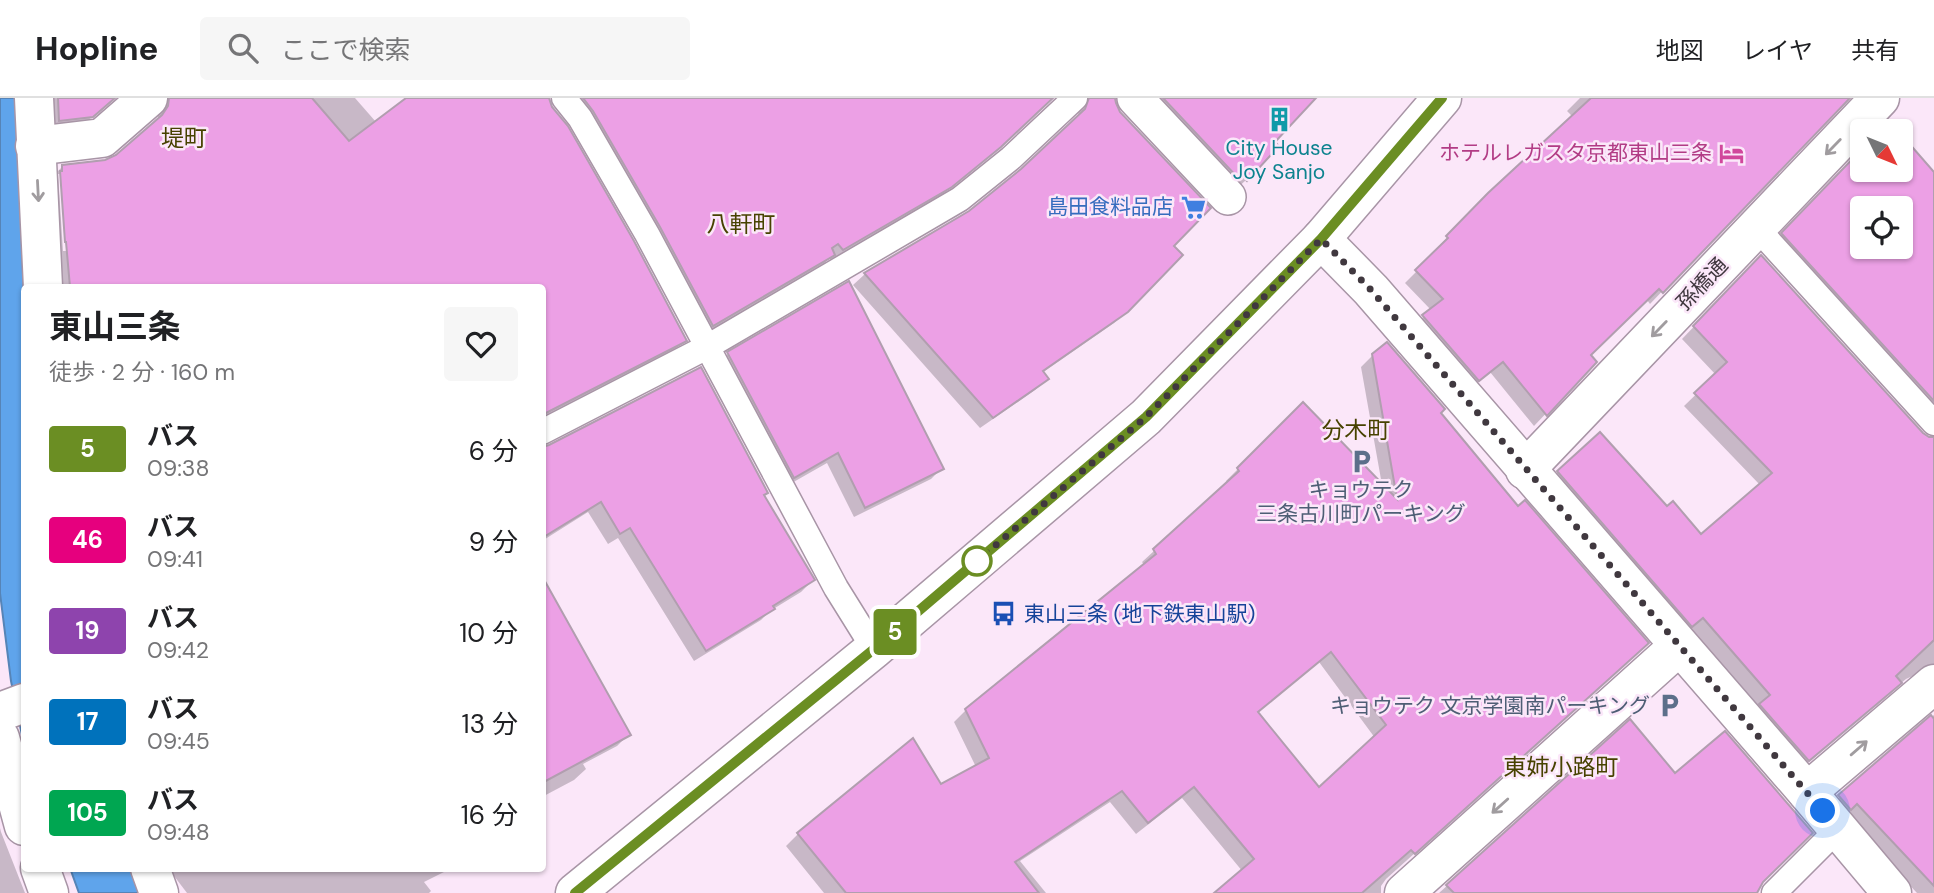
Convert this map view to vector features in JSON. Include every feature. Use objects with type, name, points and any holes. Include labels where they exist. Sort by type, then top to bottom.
[{"type":"street","points":[[34,98],[43,284]]},
{"type":"street","points":[[36,146],[102,138],[148,98]]},
{"type":"street","points":[[1135,98],[1228,197]]},
{"type":"street","points":[[575,893],[874,649],[1146,417],[1321,239],[1442,98]]},
{"type":"street","name":"孫橋通","points":[[1525,470],[1881,98]]},
{"type":"street","points":[[1321,239],[1371,290],[1892,893]]},
{"type":"street","points":[[1404,893],[1679,646]]},
{"type":"street","points":[[1807,792],[1934,684]]},
{"type":"street","points":[[9,715],[21,804]]},
{"type":"street","points":[[41,872],[49,893]]},
{"type":"street","points":[[151,872],[159,893]]},
{"type":"lane","points":[[564,98],[580,118],[647,234],[836,588],[874,649]]},
{"type":"lane","points":[[546,430],[707,347],[960,199],[1011,158],[1075,98]]},
{"type":"lane","points":[[1756,227],[1934,423]]},
{"type":"lane","points":[[1774,893],[1838,829]]},
{"type":"water","points":[[0,98],[17,98],[23,284],[21,284],[21,730],[11,681],[0,593]]},
{"type":"water","points":[[71,872],[131,872],[139,893],[79,893]]},
{"type":"building","points":[[58,98],[115,98],[93,117],[59,121]]},
{"type":"building","points":[[169,98],[312,98],[349,141],[406,98],[549,98],[634,241],[687,341],[546,413],[546,284],[70,284],[60,171],[62,165],[105,160],[116,155],[162,115],[168,106]]},
{"type":"building","points":[[583,98],[1053,98],[1001,147],[952,187],[843,250],[838,244],[832,248],[835,255],[713,326],[660,227]]},
{"type":"building","points":[[1089,98],[1115,98],[1120,112],[1211,208],[1174,246],[1183,255],[1128,312],[1043,371],[1049,379],[993,418],[864,273],[969,211],[1021,169],[1085,109]]},
{"type":"building","points":[[1163,98],[1316,98],[1275,142],[1279,146],[1247,181],[1242,176],[1239,179]]},
{"type":"building","points":[[1591,98],[1850,98],[1663,293],[1659,289],[1591,355],[1597,362],[1547,416],[1503,362],[1479,381],[1422,315],[1443,299],[1415,270],[1488,193]]},
{"type":"building","points":[[1913,148],[1934,172],[1934,401],[1781,233],[1850,161],[1850,182],[1913,182]]},
{"type":"building","points":[[1761,255],[1923,433],[1934,437],[1934,640],[1896,676],[1902,683],[1809,761],[1759,704],[1770,695],[1703,618],[1692,627],[1557,471],[1600,432],[1667,506],[1673,501],[1701,534],[1772,473],[1694,393],[1727,362],[1693,326]]},
{"type":"building","points":[[849,281],[944,469],[865,508],[838,453],[794,478],[727,352]]},
{"type":"building","points":[[1387,342],[1445,409],[1441,413],[1518,506],[1525,500],[1649,643],[1415,854],[1411,850],[1362,893],[1214,893],[1254,859],[1194,787],[1148,823],[1122,791],[1015,862],[1039,893],[846,893],[797,833],[913,738],[941,784],[989,758],[965,709],[1156,554],[1153,549],[1239,471],[1237,468],[1303,402],[1397,499],[1372,354]],"holes":[[[1331,652],[1386,725],[1319,787],[1258,712]]]},
{"type":"building","points":[[701,367],[768,493],[764,495],[815,580],[773,606],[775,609],[706,651],[630,528],[620,534],[601,502],[546,536],[546,446]]},
{"type":"building","points":[[546,583],[631,735],[546,781]]},
{"type":"building","points":[[1931,715],[1934,719],[1934,886],[1857,804],[1851,810],[1838,795]]},
{"type":"building","points":[[1630,719],[1675,773],[1725,731],[1813,833],[1763,882],[1757,893],[1454,893],[1446,885]]},
{"type":"bus line","name":"5","points":[[575,893],[874,649],[1146,417],[1321,239],[1442,98]]},
{"type":"place","name":"City House Joy Sanjo","points":[[1279,119]]},
{"type":"place","name":"ホテルレガスタ京都東山三条","points":[[1732,153]]},
{"type":"place","name":"島田食料品店","points":[[1193,207]]},
{"type":"place","name":"キョウテク 三条古川町パーキング","points":[[1361,461]]},
{"type":"place","name":"東山三条 (地下鉄東山駅)","points":[[1004,614]]},
{"type":"place","name":"キョウテク 文京学園南パーキング","points":[[1670,706]]},
{"type":"district","name":"堤町","points":[[184,138]]},
{"type":"district","name":"八軒町","points":[[741,224]]},
{"type":"district","name":"分木町","points":[[1356,430]]},
{"type":"district","name":"東姉小路町","points":[[1561,767]]},
{"type":"route","points":[[977,561],[1146,417],[1321,239],[1371,290],[1823,811]]}]
